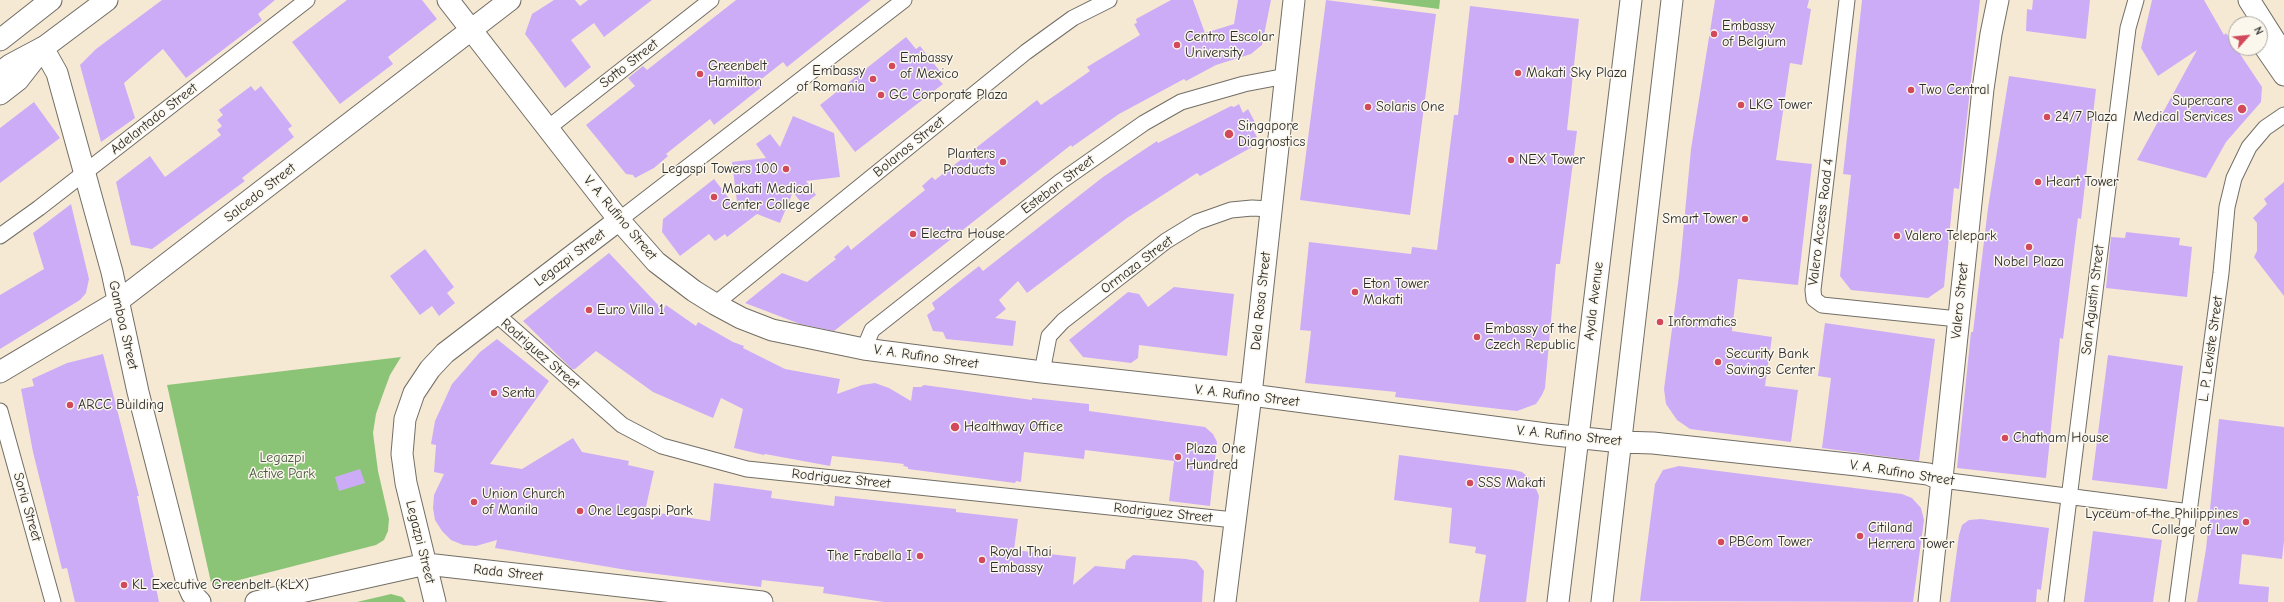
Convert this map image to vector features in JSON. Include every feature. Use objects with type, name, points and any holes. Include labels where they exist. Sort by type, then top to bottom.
[{"type":"highway","points":[[0,73],[11,65],[43,48]]},
{"type":"street","points":[[0,40],[51,0]]},
{"type":"street","points":[[0,94],[18,80],[43,48],[107,0]]},
{"type":"street","name":"Adelantado Street","points":[[0,236],[84,173],[307,0]]},
{"type":"street","name":"V. A. Rufino Street","points":[[448,0],[619,220],[656,262],[715,304],[741,318],[772,330],[864,349],[1042,372],[1251,395],[1578,438],[1653,443],[1857,465],[1928,474],[1942,480],[2190,512]]},
{"type":"street","name":"Salcedo Street","points":[[0,372],[117,302],[510,0]]},
{"type":"street","name":"Sotto Street","points":[[548,128],[711,0]]},
{"type":"street","name":"Legazpi Street","points":[[435,602],[406,483],[402,454],[405,419],[414,393],[430,369],[445,353],[904,0]]},
{"type":"street","name":"Bolanos Street","points":[[715,304],[1026,52],[1073,18],[1110,0]]},
{"type":"street","name":"Dela Rosa Street","points":[[1225,602],[1234,520],[1251,395],[1294,0]]},
{"type":"street","name":"Ayala Avenue","points":[[1558,602],[1631,0]]},
{"type":"street","points":[[1602,602],[1672,0]]},
{"type":"street","name":"Valero Access Road 4","points":[[1847,0],[1813,290],[1814,299],[1822,305],[1958,319]]},
{"type":"street","name":"Valero Street","points":[[1929,602],[1983,89],[1998,0]]},
{"type":"street","name":"San Agustin Street","points":[[2056,602],[2068,496],[2128,28],[2136,0]]},
{"type":"street","points":[[2234,0],[2245,16]]},
{"type":"street","points":[[2249,0],[2284,55]]},
{"type":"street","name":"Gamboa Street","points":[[43,48],[57,73],[112,272],[117,302],[140,399],[187,583],[192,594],[200,602]]},
{"type":"street","points":[[2268,51],[2284,75]]},
{"type":"street","name":"Esteban Street","points":[[864,349],[872,330],[1060,182],[1144,123],[1181,102],[1244,84],[1286,76]]},
{"type":"street","name":"L. P. Leviste Street","points":[[2177,602],[2221,273],[2227,207],[2234,178],[2249,147],[2265,128],[2284,116]]},
{"type":"street","name":"Ormaza Street","points":[[1042,372],[1049,336],[1063,321],[1166,241],[1197,222],[1231,210],[1252,208],[1271,209]]},
{"type":"street","name":"Rodriguez Street","points":[[496,314],[622,425],[662,446],[747,469],[1234,520]]},
{"type":"street","name":"Soria Street","points":[[0,411],[53,602]]},
{"type":"street","name":"Rada Street","points":[[256,602],[426,564],[762,602]]},
{"type":"green space","points":[[1370,0],[1440,0],[1439,9]]},
{"type":"green space","name":"Legazpi Active Park","points":[[401,357],[390,375],[383,394],[376,414],[373,433],[378,471],[389,519],[388,531],[384,540],[376,545],[212,587],[167,385]]},
{"type":"green space","points":[[391,594],[402,597],[406,602],[357,602]]},
{"type":"building","points":[[162,0],[275,0],[258,14],[262,20],[186,78],[163,49],[124,83],[135,118],[101,142],[80,65],[96,49]]},
{"type":"building","points":[[347,0],[422,0],[437,19],[388,57],[393,64],[340,104],[292,42]]},
{"type":"building","points":[[554,0],[575,0],[580,6],[588,0],[652,0],[604,37],[594,23],[571,40],[591,67],[565,88],[525,34],[532,14]]},
{"type":"building","name":"Greenbelt Hamilton","points":[[736,0],[871,0],[787,67],[783,62],[759,81],[763,86],[714,125],[710,119],[666,154],[668,156],[654,168],[635,178],[633,175],[626,174],[586,125],[635,86],[628,78],[643,66],[647,70]]},
{"type":"building","points":[[1171,0],[1193,0],[1205,33],[1234,24],[1238,0],[1271,0],[1262,45],[1251,54],[1216,65],[1186,81],[1184,79],[1119,114],[1072,147],[1071,145],[834,331],[800,324],[745,303],[782,273],[807,282],[836,259],[834,257],[848,245],[851,250],[925,190],[922,186],[932,177],[935,180],[1037,100],[1041,105],[1090,71],[1087,67],[1140,35],[1134,24],[1137,23],[1136,19]]},
{"type":"building","name":"Solaris One","points":[[1326,0],[1436,14],[1410,215],[1300,200]]},
{"type":"building","points":[[1715,0],[1809,0],[1807,8],[1811,9],[1802,65],[1790,63],[1776,160],[1812,164],[1798,285],[1738,279],[1732,331],[1772,337],[1765,386],[1798,390],[1791,442],[1690,429],[1677,420],[1666,404],[1664,389],[1679,276],[1691,149]]},
{"type":"building","name":"Two Central","points":[[1862,0],[1980,0],[1959,189],[1954,188],[1944,287],[1928,298],[1851,290],[1840,276],[1851,175],[1843,174]]},
{"type":"building","points":[[2033,0],[2090,0],[2086,39],[2026,31],[2027,9],[2032,10]]},
{"type":"building","points":[[2152,0],[2204,0],[2224,35],[2226,33],[2228,36],[2228,56],[2241,56],[2262,87],[2261,102],[2226,142],[2206,178],[2137,160],[2197,50],[2158,76],[2141,48]]},
{"type":"building","points":[[1470,6],[1579,19],[1567,130],[1577,131],[1560,264],[1556,264],[1545,388],[1542,395],[1536,404],[1517,411],[1395,397],[1396,392],[1305,383],[1311,331],[1300,330],[1309,242],[1411,254],[1412,247],[1437,250],[1454,115],[1458,115]]},
{"type":"building","name":"GC Corporate Plaza","points":[[906,37],[916,49],[920,46],[942,74],[937,78],[943,84],[855,152],[820,105]]},
{"type":"building","points":[[2009,76],[2096,89],[2081,219],[2078,218],[2063,339],[2060,338],[2046,478],[1957,468],[1971,332],[1973,332],[1988,208]]},
{"type":"building","points":[[251,86],[255,91],[261,86],[292,126],[288,129],[294,137],[242,178],[245,181],[152,249],[131,245],[116,182],[150,156],[165,177],[221,135],[217,130],[222,126],[217,120],[223,115],[219,110]]},
{"type":"building","points":[[34,102],[60,138],[0,183],[0,128]]},
{"type":"building","points":[[1239,104],[1243,113],[1248,109],[1257,126],[1252,128],[1257,137],[1251,141],[1254,146],[1200,176],[1197,173],[1127,218],[1027,293],[1018,281],[999,300],[1006,309],[995,318],[1016,321],[1013,346],[946,339],[943,332],[933,331],[927,315],[935,309],[932,303],[979,266],[983,271],[1103,177],[1157,141],[1158,143],[1231,106],[1234,107]]},
{"type":"building","points":[[793,116],[834,133],[840,177],[806,181],[816,195],[803,205],[793,192],[780,223],[757,214],[727,237],[725,234],[715,241],[709,234],[680,256],[662,232],[663,219],[714,179],[738,210],[732,162],[766,158],[756,144],[770,134],[780,147]]},
{"type":"building","points":[[2284,182],[2284,296],[2254,257],[2257,251],[2257,223],[2253,218],[2267,204],[2264,199]]},
{"type":"building","points":[[71,204],[89,279],[86,293],[80,300],[0,349],[0,295],[44,269],[33,233]]},
{"type":"building","points":[[2126,232],[2180,238],[2179,245],[2192,247],[2187,297],[2106,288],[2111,237],[2125,238]]},
{"type":"building","points":[[425,249],[454,287],[447,293],[455,303],[439,316],[432,306],[420,315],[390,276]]},
{"type":"building","points":[[609,253],[663,310],[666,305],[696,326],[698,322],[733,342],[744,346],[743,348],[785,369],[840,379],[837,394],[862,385],[875,383],[889,388],[911,401],[913,387],[921,387],[924,385],[1032,400],[1032,398],[1089,404],[1089,411],[1205,427],[1213,434],[1217,442],[1210,506],[1169,501],[1174,461],[1085,450],[1084,459],[1024,452],[1021,482],[1016,481],[1015,483],[908,469],[908,467],[903,466],[904,464],[832,456],[830,466],[764,455],[734,448],[743,409],[721,398],[713,418],[653,392],[596,351],[575,369],[572,369],[523,321]]},
{"type":"building","points":[[1174,287],[1234,294],[1227,356],[1139,345],[1138,358],[1131,363],[1083,357],[1069,340],[1128,292],[1139,294],[1148,307]]},
{"type":"building","points":[[1825,323],[1935,339],[1919,461],[1822,448],[1831,378],[1818,376]]},
{"type":"building","points":[[497,339],[549,381],[490,464],[522,469],[573,438],[582,452],[629,461],[628,465],[654,471],[645,511],[710,521],[714,483],[772,491],[771,498],[834,506],[835,496],[956,509],[956,512],[1018,519],[1014,550],[1076,557],[1073,585],[1095,566],[1125,569],[1126,561],[1133,555],[1186,559],[1196,561],[1204,571],[1202,602],[884,602],[823,593],[824,587],[762,580],[761,587],[633,571],[495,548],[497,540],[476,546],[463,545],[451,540],[442,531],[435,520],[433,508],[434,495],[444,474],[434,472],[436,445],[431,444],[435,421],[452,384],[480,352]]},
{"type":"building","points":[[103,354],[139,496],[137,496],[159,602],[75,602],[67,568],[62,569],[33,452],[21,389],[34,386],[32,379],[67,363]]},
{"type":"building","points":[[2108,355],[2183,366],[2167,489],[2092,480]]},
{"type":"building","points":[[2219,419],[2284,427],[2284,541],[2282,559],[2242,554],[2239,584],[2269,587],[2268,602],[2197,602],[2206,549]]},
{"type":"building","name":"SSS Makati","points":[[1399,455],[1514,470],[1522,472],[1533,481],[1539,496],[1526,602],[1479,602],[1486,555],[1475,553],[1476,547],[1449,543],[1452,508],[1394,500]]},
{"type":"building","points":[[1679,466],[1902,494],[1912,498],[1921,508],[1924,520],[1913,602],[1640,601],[1655,484],[1663,470]]},
{"type":"building","points":[[360,469],[365,483],[339,491],[335,477]]},
{"type":"building","points":[[1981,519],[2049,528],[2041,590],[2037,589],[2036,602],[1950,602],[1959,535],[1962,525],[1969,520]]},
{"type":"building","points":[[2093,531],[2162,540],[2153,602],[2084,602]]},
{"type":"place","name":"Embassy of Belgium","points":[[1714,34]]},
{"type":"place","name":"Centro Escolar University","points":[[1177,45]]},
{"type":"place","name":"Embassy of Mexico","points":[[892,66]]},
{"type":"place","name":"Makati Sky Plaza","points":[[1518,73]]},
{"type":"place","name":"Greenbelt Hamilton","points":[[700,74]]},
{"type":"place","name":"Embassy of Romania","points":[[873,79]]},
{"type":"place","name":"Two Central","points":[[1911,90]]},
{"type":"place","name":"GC Corporate Plaza","points":[[881,95]]},
{"type":"place","name":"LKG Tower","points":[[1741,105]]},
{"type":"place","name":"Solaris One","points":[[1368,107]]},
{"type":"place","name":"Supercare Medical Services","points":[[2242,109]]},
{"type":"place","name":"24/7 Plaza","points":[[2047,117]]},
{"type":"place","name":"Singapore Diagnostics","points":[[1229,134]]},
{"type":"place","name":"NEX Tower","points":[[1511,160]]},
{"type":"place","name":"Planters Products","points":[[1003,162]]},
{"type":"place","name":"Legaspi Towers 100","points":[[786,169]]},
{"type":"place","name":"Heart Tower","points":[[2038,182]]},
{"type":"place","name":"Makati Medical Center College","points":[[714,197]]},
{"type":"place","name":"Smart Tower","points":[[1745,219]]},
{"type":"place","name":"Electra House","points":[[913,234]]},
{"type":"place","name":"Valero Telepark","points":[[1897,236]]},
{"type":"place","name":"Nobel Plaza","points":[[2029,247]]},
{"type":"place","name":"Eton Tower Makati","points":[[1355,292]]},
{"type":"place","name":"Euro Villa 1","points":[[589,310]]},
{"type":"place","name":"Informatics","points":[[1660,322]]},
{"type":"place","name":"Embassy of the Czech Republic","points":[[1477,337]]},
{"type":"place","name":"Security Bank Savings Center","points":[[1718,362]]},
{"type":"place","name":"Senta","points":[[494,393]]},
{"type":"place","name":"ARCC Building","points":[[70,405]]},
{"type":"place","name":"Healthway Office","points":[[955,427]]},
{"type":"place","name":"Chatham House","points":[[2005,438]]},
{"type":"place","name":"Plaza One Hundred","points":[[1178,457]]},
{"type":"place","name":"SSS Makati","points":[[1470,483]]},
{"type":"place","name":"Union Church of Manila","points":[[474,502]]},
{"type":"place","name":"One Legaspi Park","points":[[580,511]]},
{"type":"place","name":"Lyceum of the Philippines College of Law","points":[[2246,522]]},
{"type":"place","name":"Citiland Herrera Tower","points":[[1860,536]]},
{"type":"place","name":"PBCom Tower","points":[[1721,542]]},
{"type":"place","name":"The Frabella I","points":[[920,556]]},
{"type":"place","name":"Royal Thai Embassy","points":[[982,560]]},
{"type":"place","name":"KL Executive Greenbelt (KLX)","points":[[124,585]]}]
